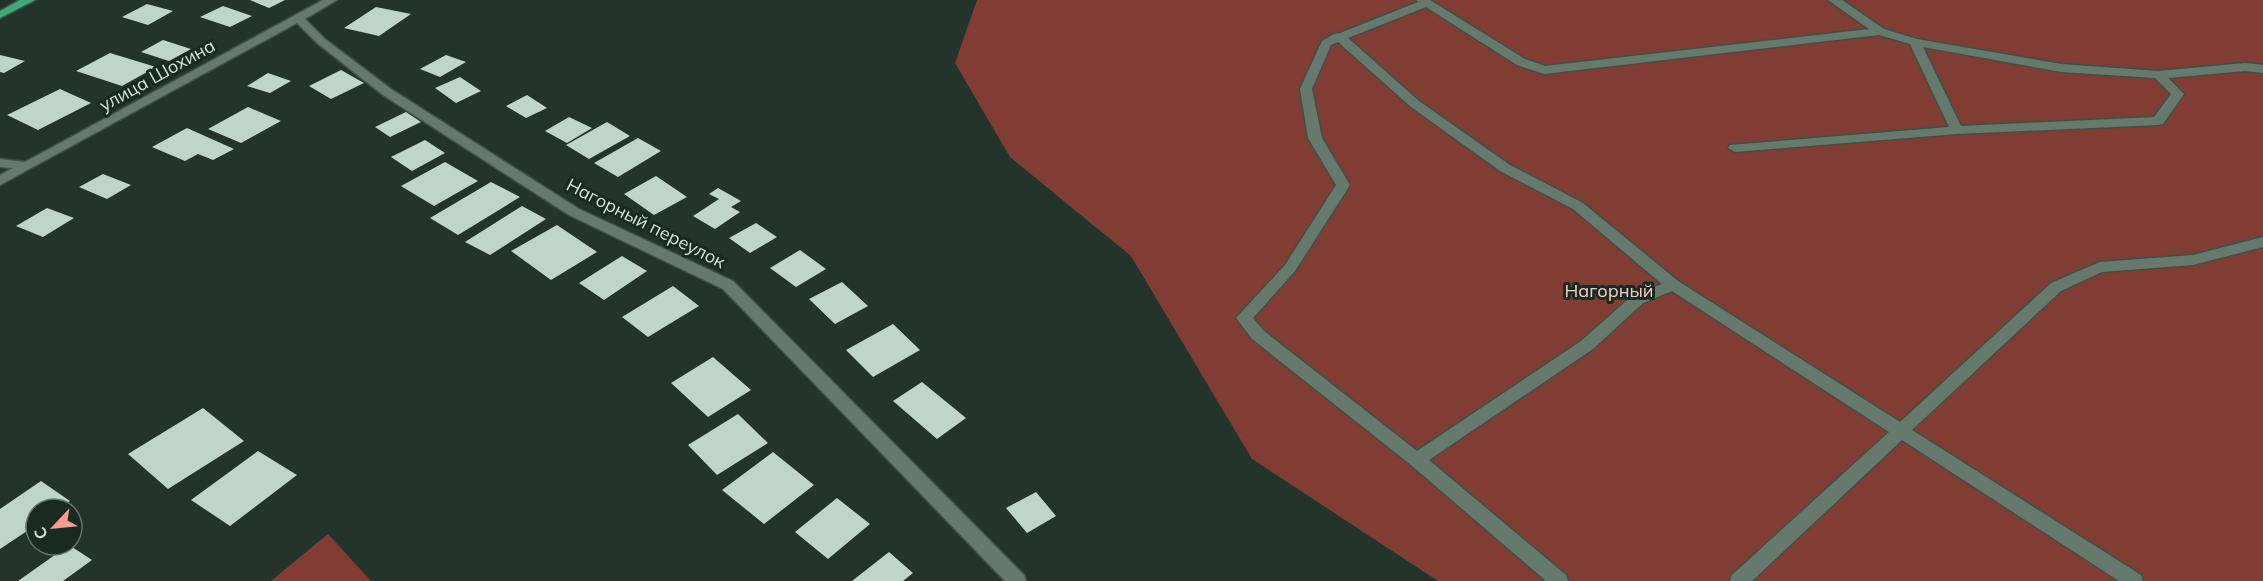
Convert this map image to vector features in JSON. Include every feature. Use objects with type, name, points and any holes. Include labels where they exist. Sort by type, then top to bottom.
[{"type":"main road","points":[[0,15],[29,0]]},
{"type":"street","name":"улица Шохина","points":[[0,181],[330,0]]},
{"type":"street","points":[[1834,0],[1880,30],[1915,42],[2061,68],[2158,75],[2246,67],[2263,69]]},
{"type":"street","points":[[1559,581],[1417,460],[1258,336],[1244,318],[1290,268],[1343,185],[1315,138],[1306,89],[1326,43],[1424,1],[1521,62],[1544,70],[1880,30]]},
{"type":"street","name":"Нагорный переулок","points":[[298,18],[321,41],[387,92],[574,212],[728,285],[1017,581]]},
{"type":"street","points":[[1338,36],[1415,104],[1505,168],[1578,206],[1673,285],[2133,581]]},
{"type":"street","points":[[1915,42],[1957,130]]},
{"type":"street","points":[[1735,148],[1957,130],[2158,121],[2178,94],[2158,75]]},
{"type":"street","points":[[0,163],[28,166]]},
{"type":"street","points":[[1739,581],[2056,286],[2100,267],[2193,260],[2263,242]]},
{"type":"street","points":[[1417,460],[1587,345],[1638,299],[1673,285]]},
{"type":"green space","name":"Нагорный","points":[[977,0],[2263,0],[2263,581],[1438,581],[1252,459],[1131,256],[1010,157],[955,63]]},
{"type":"green space","points":[[328,534],[371,581],[271,581]]},
{"type":"building","points":[[250,0],[285,0],[269,8]]},
{"type":"building","points":[[147,4],[173,11],[148,25],[122,17]]},
{"type":"building","points":[[223,6],[252,16],[230,27],[200,17]]},
{"type":"building","points":[[376,7],[411,14],[379,36],[344,28]]},
{"type":"building","points":[[163,40],[191,49],[169,61],[141,52]]},
{"type":"building","points":[[110,53],[156,67],[122,86],[76,71]]},
{"type":"building","points":[[0,55],[25,61],[4,73],[0,72]]},
{"type":"building","points":[[446,55],[466,62],[440,77],[420,69]]},
{"type":"building","points":[[341,70],[364,83],[331,99],[309,86]]},
{"type":"building","points":[[268,73],[291,81],[270,93],[247,86]]},
{"type":"building","points":[[460,77],[481,91],[456,103],[435,88]]},
{"type":"building","points":[[60,89],[91,103],[38,130],[7,115]]},
{"type":"building","points":[[527,95],[547,108],[526,118],[506,106]]},
{"type":"building","points":[[248,107],[281,121],[241,143],[208,129]]},
{"type":"building","points":[[406,112],[421,122],[390,137],[375,127]]},
{"type":"building","points":[[569,117],[592,128],[567,143],[545,131]]},
{"type":"building","points":[[607,122],[630,136],[589,159],[566,145]]},
{"type":"building","points":[[187,128],[234,149],[213,160],[198,154],[185,161],[152,147]]},
{"type":"building","points":[[638,138],[661,151],[618,177],[594,163]]},
{"type":"building","points":[[425,140],[445,153],[412,171],[391,157]]},
{"type":"building","points":[[445,162],[478,181],[434,206],[401,186]]},
{"type":"building","points":[[103,174],[131,185],[107,199],[79,187]]},
{"type":"building","points":[[656,176],[687,197],[654,215],[624,194]]},
{"type":"building","points":[[491,182],[520,197],[458,235],[430,218]]},
{"type":"building","points":[[718,188],[741,201],[731,207],[740,212],[715,229],[693,216],[719,199],[709,194]]},
{"type":"building","points":[[522,206],[546,219],[490,255],[465,242]]},
{"type":"building","points":[[47,208],[74,218],[43,237],[16,226]]},
{"type":"building","points":[[756,223],[777,237],[750,253],[729,238]]},
{"type":"building","points":[[557,225],[597,252],[551,280],[511,251]]},
{"type":"building","points":[[800,250],[826,269],[796,287],[770,268]]},
{"type":"building","points":[[622,256],[647,271],[604,300],[579,283]]},
{"type":"building","points":[[842,282],[868,306],[835,324],[809,299]]},
{"type":"building","points":[[673,286],[699,306],[648,337],[622,317]]},
{"type":"building","points":[[893,324],[920,350],[873,377],[846,350]]},
{"type":"building","points":[[713,357],[751,390],[708,417],[671,383]]},
{"type":"building","points":[[922,382],[966,418],[937,439],[893,401]]},
{"type":"building","points":[[203,408],[244,441],[168,489],[128,454]]},
{"type":"building","points":[[738,414],[768,443],[717,475],[688,445]]},
{"type":"building","points":[[258,451],[297,475],[230,526],[191,500]]},
{"type":"building","points":[[773,452],[814,485],[764,524],[722,490]]},
{"type":"building","points":[[41,481],[64,497],[24,497],[24,533],[0,549],[0,509]]},
{"type":"building","points":[[1036,492],[1056,516],[1027,533],[1006,508]]},
{"type":"building","points":[[837,498],[870,524],[828,559],[795,532]]},
{"type":"building","points":[[889,552],[913,573],[903,581],[852,581]]},
{"type":"building","points":[[84,555],[92,560],[63,581],[18,581],[52,557],[84,557]]}]
